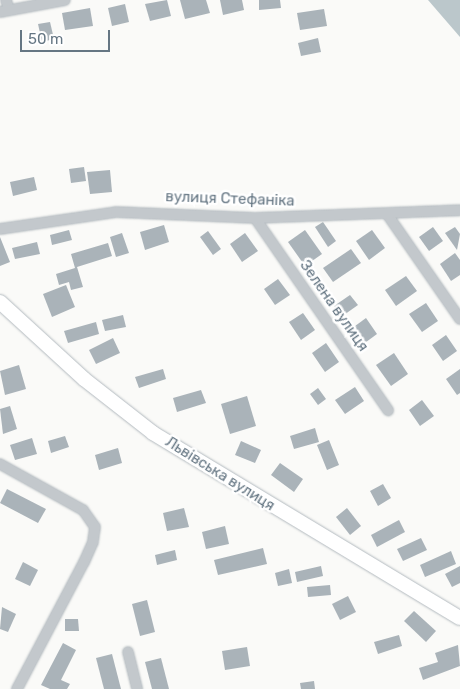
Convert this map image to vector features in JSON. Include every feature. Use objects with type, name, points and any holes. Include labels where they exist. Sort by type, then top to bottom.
[{"type":"street","points":[[5,7],[65,0]]},
{"type":"street","name":"вулиця Стефаніка","points":[[0,229],[116,212],[254,218],[460,210]]},
{"type":"street","points":[[387,214],[460,319]]},
{"type":"street","name":"Зелена вулиця","points":[[254,218],[388,410]]},
{"type":"street","name":"Львівська вулиця","points":[[0,302],[84,379],[153,433],[460,618]]},
{"type":"street","points":[[0,464],[83,510],[95,526],[90,549],[17,689]]},
{"type":"street","points":[[128,652],[137,689]]},
{"type":"shaded area","points":[[428,0],[460,0],[460,37]]},
{"type":"building","points":[[167,0],[171,16],[150,21],[145,4]]},
{"type":"building","points":[[180,0],[206,0],[210,13],[185,19]]},
{"type":"building","points":[[220,0],[242,0],[244,10],[223,15]]},
{"type":"building","points":[[259,0],[280,0],[281,8],[259,10]]},
{"type":"building","points":[[125,4],[129,22],[112,26],[108,8]]},
{"type":"building","points":[[90,8],[93,26],[65,30],[62,13]]},
{"type":"building","points":[[324,9],[327,26],[300,30],[297,13]]},
{"type":"building","points":[[50,22],[54,39],[42,42],[38,24]]},
{"type":"building","points":[[318,38],[321,52],[301,56],[298,43]]},
{"type":"building","points":[[84,167],[86,181],[71,183],[69,169]]},
{"type":"building","points":[[110,170],[112,192],[90,194],[87,172]]},
{"type":"building","points":[[34,177],[37,190],[13,196],[10,182]]},
{"type":"building","points":[[323,222],[336,241],[328,247],[315,227]]},
{"type":"building","points":[[164,225],[169,242],[145,250],[140,232]]},
{"type":"building","points":[[433,227],[443,241],[429,251],[419,237]]},
{"type":"building","points":[[455,227],[460,234],[457,250],[445,233]]},
{"type":"building","points":[[69,230],[72,240],[52,245],[50,235]]},
{"type":"building","points":[[305,230],[322,254],[305,266],[288,242]]},
{"type":"building","points":[[372,230],[385,248],[369,260],[356,241]]},
{"type":"building","points":[[208,231],[221,249],[213,255],[200,237]]},
{"type":"building","points":[[122,233],[129,253],[116,257],[110,237]]},
{"type":"building","points":[[245,233],[258,251],[242,262],[230,244]]},
{"type":"building","points":[[0,237],[10,262],[0,266]]},
{"type":"building","points":[[37,242],[40,254],[15,259],[12,248]]},
{"type":"building","points":[[108,243],[112,256],[77,267],[83,287],[71,290],[69,282],[59,285],[56,274],[75,268],[71,254]]},
{"type":"building","points":[[351,249],[361,263],[333,282],[323,268]]},
{"type":"building","points":[[455,253],[460,260],[460,275],[451,281],[440,264]]},
{"type":"building","points":[[406,276],[417,291],[396,306],[385,290]]},
{"type":"building","points":[[278,279],[290,295],[275,305],[264,289]]},
{"type":"building","points":[[66,285],[75,307],[52,317],[43,294]]},
{"type":"building","points":[[350,295],[358,305],[341,317],[334,306]]},
{"type":"building","points":[[426,303],[438,321],[422,332],[409,314]]},
{"type":"building","points":[[303,313],[315,330],[301,340],[289,322]]},
{"type":"building","points":[[123,315],[126,327],[105,331],[102,320]]},
{"type":"building","points":[[366,318],[377,334],[362,345],[351,329]]},
{"type":"building","points":[[96,322],[99,334],[68,343],[64,331]]},
{"type":"building","points":[[446,335],[457,351],[443,361],[432,345]]},
{"type":"building","points":[[113,338],[120,353],[96,364],[89,350]]},
{"type":"building","points":[[326,343],[339,362],[325,372],[312,353]]},
{"type":"building","points":[[394,353],[408,374],[391,386],[376,365]]},
{"type":"building","points":[[19,365],[26,389],[5,395],[0,371]]},
{"type":"building","points":[[163,369],[166,379],[139,388],[135,377]]},
{"type":"building","points":[[460,369],[460,393],[457,395],[446,379]]},
{"type":"building","points":[[355,387],[364,401],[345,414],[335,400]]},
{"type":"building","points":[[318,388],[326,399],[318,405],[310,394]]},
{"type":"building","points":[[201,390],[206,403],[177,412],[173,398]]},
{"type":"building","points":[[247,396],[256,426],[230,434],[221,404]]},
{"type":"building","points":[[422,400],[434,416],[420,426],[409,410]]},
{"type":"building","points":[[10,406],[17,429],[3,434],[0,409]]},
{"type":"building","points":[[315,428],[319,442],[294,449],[290,436]]},
{"type":"building","points":[[65,436],[69,447],[51,453],[48,441]]},
{"type":"building","points":[[32,438],[37,454],[15,460],[10,445]]},
{"type":"building","points":[[329,440],[339,465],[327,470],[317,445]]},
{"type":"building","points":[[241,441],[261,450],[255,463],[235,455]]},
{"type":"building","points":[[118,448],[122,463],[99,470],[95,455]]},
{"type":"building","points":[[280,463],[303,479],[294,492],[271,475]]},
{"type":"building","points":[[383,484],[391,498],[378,506],[370,491]]},
{"type":"building","points":[[7,489],[46,509],[38,523],[0,503]]},
{"type":"building","points":[[184,508],[189,527],[167,531],[163,513]]},
{"type":"building","points":[[347,508],[361,526],[350,535],[336,517]]},
{"type":"building","points":[[399,520],[405,532],[377,547],[371,535]]},
{"type":"building","points":[[225,526],[229,544],[206,549],[202,532]]},
{"type":"building","points":[[421,538],[427,550],[403,561],[397,549]]},
{"type":"building","points":[[263,548],[267,564],[218,575],[214,560]]},
{"type":"building","points":[[175,550],[177,560],[157,565],[155,555]]},
{"type":"building","points":[[451,551],[456,564],[425,577],[420,565]]},
{"type":"building","points":[[23,562],[38,570],[30,586],[15,579]]},
{"type":"building","points":[[321,566],[323,576],[297,582],[295,572]]},
{"type":"building","points":[[460,566],[460,583],[452,587],[445,574]]},
{"type":"building","points":[[289,569],[292,583],[278,586],[275,573]]},
{"type":"building","points":[[330,585],[331,595],[308,597],[307,587]]},
{"type":"building","points":[[348,596],[356,612],[340,620],[332,604]]},
{"type":"building","points":[[147,600],[155,632],[140,636],[132,604]]},
{"type":"building","points":[[2,607],[16,614],[8,632],[0,629]]},
{"type":"building","points":[[414,611],[436,631],[426,642],[404,621]]},
{"type":"building","points":[[65,619],[78,619],[79,631],[65,631]]},
{"type":"building","points":[[399,635],[402,646],[378,654],[374,642]]},
{"type":"building","points":[[63,643],[76,650],[61,680],[70,684],[67,689],[50,689],[41,685]]},
{"type":"building","points":[[458,645],[460,666],[423,680],[419,668],[438,662],[435,653]]},
{"type":"building","points":[[247,647],[250,666],[225,670],[222,651]]},
{"type":"building","points":[[112,654],[121,689],[104,689],[96,658]]},
{"type":"building","points":[[161,658],[169,689],[152,689],[145,662]]},
{"type":"building","points":[[314,681],[315,689],[301,689],[300,683]]}]
